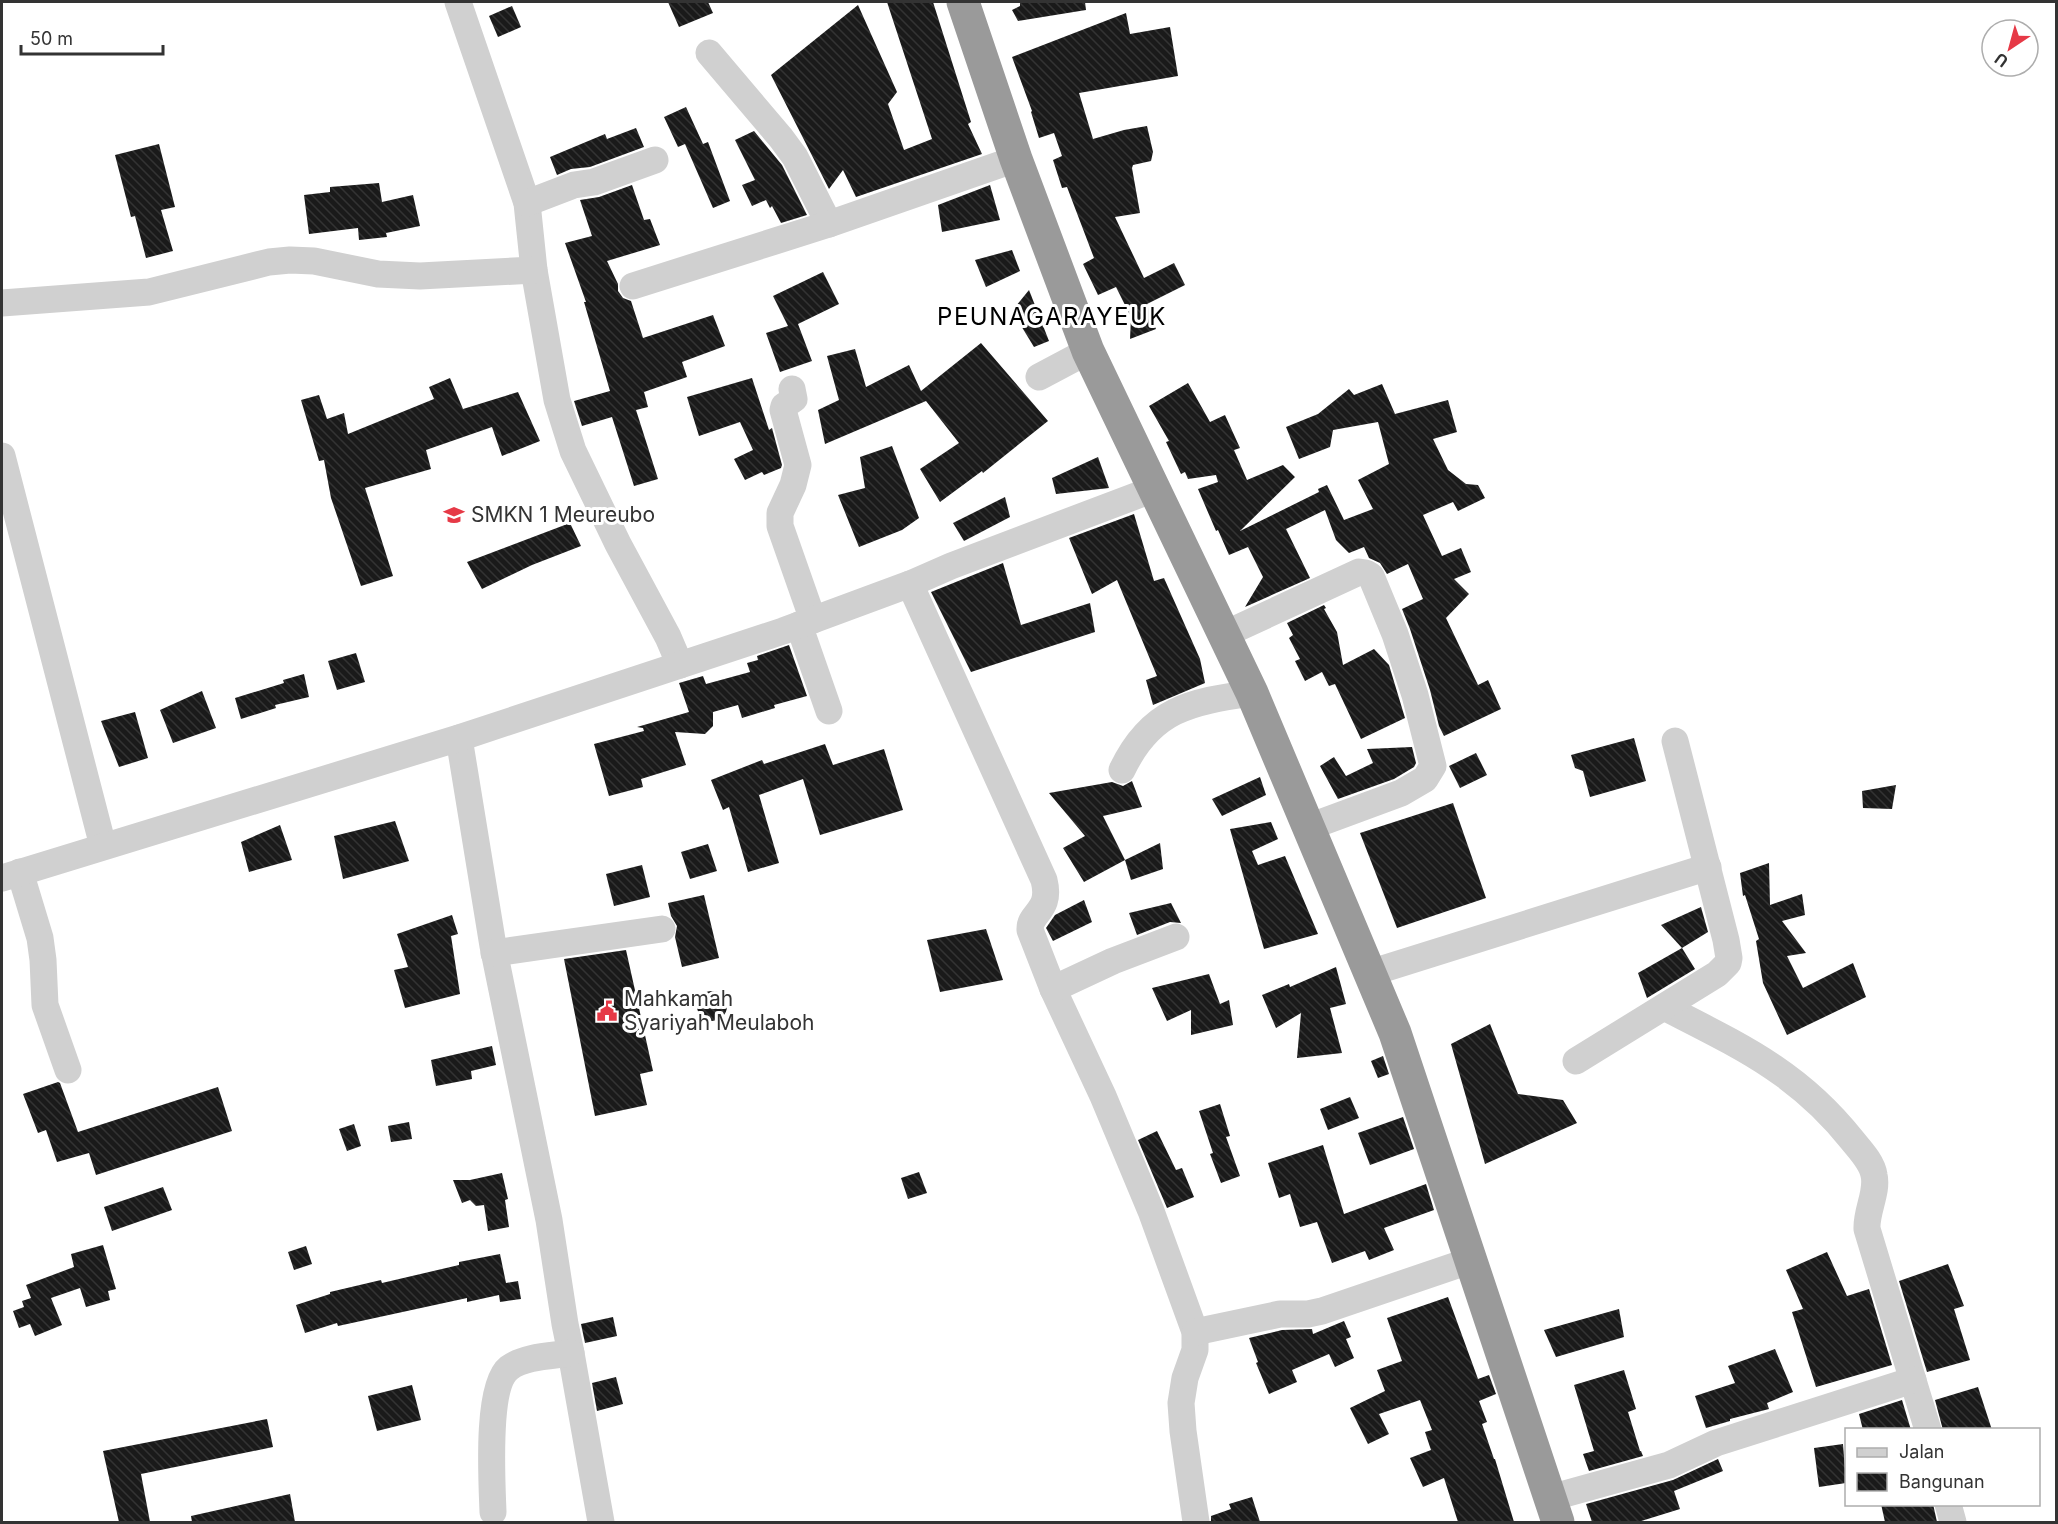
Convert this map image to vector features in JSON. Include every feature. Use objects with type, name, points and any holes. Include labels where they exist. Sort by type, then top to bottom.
[{"type":"highway","points":[[963,2],[1016,159],[1088,351],[1252,693],[1395,1033],[1554,1510]]},
{"type":"street","points":[[458,2],[526,204],[534,270],[557,400],[573,451],[675,653]]},
{"type":"street","points":[[709,53],[788,147],[829,224]]},
{"type":"street","points":[[633,286],[829,224],[1016,159]]},
{"type":"street","points":[[526,204],[574,185],[594,182],[655,160]]},
{"type":"street","points":[[2,303],[149,292],[268,262],[290,260],[314,261],[396,276],[534,270]]},
{"type":"street","points":[[1039,377],[1088,351]]},
{"type":"street","points":[[792,389],[794,398],[784,406],[783,410],[798,465],[779,520],[806,613],[829,711]]},
{"type":"street","points":[[2,456],[102,842]]},
{"type":"street","points":[[68,1070],[45,1005],[40,938],[11,875],[102,842],[459,738],[675,653],[910,584],[951,566],[1154,489]]},
{"type":"street","points":[[1225,634],[1359,572],[1371,576],[1395,634],[1415,695],[1433,766],[1425,779],[1401,793],[1309,827]]},
{"type":"street","points":[[910,584],[1044,880],[1047,891],[1046,901],[1030,926],[1053,988],[1103,1096],[1152,1211],[1195,1332],[1195,1350],[1185,1378],[1181,1403],[1196,1522]]},
{"type":"street","points":[[1122,770],[1138,742],[1165,717],[1203,700],[1252,693]]},
{"type":"street","points":[[459,738],[494,953],[549,1220],[564,1324],[572,1353],[601,1522]]},
{"type":"street","points":[[1576,1061],[1708,980],[1725,968],[1728,963],[1726,940],[1675,741]]},
{"type":"street","points":[[1370,973],[1708,867]]},
{"type":"street","points":[[494,953],[662,929]]},
{"type":"street","points":[[1053,988],[1113,961],[1176,937]]},
{"type":"street","points":[[1664,1007],[1746,1049],[1797,1083],[1833,1116],[1871,1165],[1875,1180],[1868,1211],[1867,1229],[1927,1428]]},
{"type":"street","points":[[1195,1332],[1280,1314],[1308,1314],[1322,1311],[1472,1260]]},
{"type":"street","points":[[493,1512],[492,1436],[494,1409],[501,1376],[519,1363],[541,1357],[572,1353]]},
{"type":"street","points":[[1554,1510],[1669,1465],[1716,1443],[1913,1380]]},
{"type":"street","points":[[1949,1506],[1953,1522]]},
{"type":"building","points":[[668,2],[708,2],[713,13],[679,27]]},
{"type":"building","points":[[887,2],[933,2],[971,122],[968,124],[982,154],[856,197],[843,170],[829,189],[771,75],[858,5],[897,92],[888,104],[904,150],[932,139]]},
{"type":"building","points":[[1020,2],[1085,2],[1086,10],[1018,21],[1012,10],[1020,6]]},
{"type":"building","points":[[512,6],[521,27],[498,37],[489,16]]},
{"type":"building","points":[[1126,13],[1130,34],[1170,27],[1178,76],[1079,93],[1093,139],[1147,126],[1153,152],[1151,161],[1133,165],[1132,168],[1140,213],[1115,217],[1144,278],[1174,263],[1185,285],[1147,304],[1156,329],[1130,339],[1131,317],[1116,287],[1098,295],[1083,264],[1094,258],[1067,187],[1062,188],[1053,160],[1062,156],[1054,133],[1039,138],[1032,111],[1012,57]]},
{"type":"building","points":[[686,107],[703,144],[708,142],[730,201],[713,208],[685,144],[678,147],[664,117]]},
{"type":"building","points":[[636,128],[644,147],[590,167],[571,169],[557,175],[550,157],[605,134],[607,139]]},
{"type":"building","points":[[754,131],[782,165],[807,215],[781,223],[766,200],[752,206],[742,185],[755,180],[735,140]]},
{"type":"building","points":[[159,144],[175,207],[161,210],[173,251],[146,258],[135,216],[131,217],[115,155]]},
{"type":"building","points":[[379,183],[382,202],[413,195],[420,226],[386,233],[387,237],[359,240],[358,228],[309,234],[304,195],[330,192],[330,187]]},
{"type":"building","points":[[632,185],[644,220],[650,219],[660,245],[607,261],[618,284],[618,291],[623,298],[631,301],[643,338],[713,315],[725,346],[682,362],[687,377],[644,392],[648,407],[636,410],[658,479],[634,486],[612,417],[582,426],[574,401],[610,391],[584,302],[586,302],[565,243],[592,236],[580,200],[599,197]]},
{"type":"building","points":[[990,185],[1000,220],[942,232],[938,205]]},
{"type":"building","points":[[1012,250],[1020,271],[986,287],[975,260]]},
{"type":"building","points":[[823,272],[839,304],[798,324],[812,361],[780,372],[766,333],[788,326],[773,296]]},
{"type":"building","points":[[1029,290],[1049,341],[1034,347],[1012,311]]},
{"type":"building","points":[[981,343],[1048,421],[983,473],[982,471],[940,502],[920,469],[959,443],[926,401],[825,444],[818,410],[839,400],[827,356],[855,349],[866,387],[909,365],[921,391]]},
{"type":"building","points":[[450,378],[463,409],[518,392],[540,441],[502,456],[492,427],[426,450],[431,469],[365,488],[393,576],[361,586],[331,498],[324,460],[319,461],[301,400],[319,395],[327,419],[344,413],[348,434],[434,399],[429,387]]},
{"type":"building","points":[[752,378],[769,430],[772,428],[782,465],[781,468],[764,475],[762,472],[745,480],[734,459],[753,450],[740,422],[699,436],[687,397]]},
{"type":"building","points":[[1188,383],[1210,422],[1225,415],[1240,448],[1234,450],[1247,480],[1283,465],[1295,477],[1240,531],[1319,492],[1318,489],[1327,485],[1344,520],[1373,509],[1358,480],[1389,464],[1378,422],[1333,430],[1330,447],[1299,459],[1286,427],[1318,414],[1349,389],[1354,395],[1382,384],[1395,414],[1448,400],[1457,432],[1433,439],[1448,470],[1466,484],[1478,485],[1485,498],[1458,511],[1453,502],[1423,515],[1442,556],[1461,548],[1471,572],[1454,579],[1469,594],[1446,618],[1478,685],[1488,680],[1501,709],[1444,736],[1402,609],[1423,599],[1408,564],[1387,574],[1380,563],[1369,558],[1364,547],[1349,553],[1336,540],[1325,510],[1286,529],[1310,578],[1245,607],[1263,577],[1248,547],[1229,555],[1218,530],[1216,531],[1198,489],[1218,482],[1216,475],[1188,479],[1185,472],[1181,474],[1166,442],[1169,441],[1149,406]]},
{"type":"building","points":[[892,446],[919,518],[902,530],[859,547],[838,495],[865,488],[860,457]]},
{"type":"building","points":[[1098,457],[1109,488],[1056,494],[1052,478]]},
{"type":"building","points":[[1005,497],[1010,517],[964,541],[953,523]]},
{"type":"building","points":[[1134,514],[1154,581],[1164,578],[1200,659],[1205,683],[1153,705],[1146,680],[1157,676],[1117,580],[1092,594],[1069,538]]},
{"type":"building","points":[[570,523],[581,546],[532,565],[482,589],[467,562]]},
{"type":"building","points":[[1003,563],[1021,625],[1090,603],[1095,632],[971,672],[931,592]]},
{"type":"building","points":[[1324,605],[1337,632],[1343,665],[1374,649],[1389,665],[1405,718],[1361,739],[1335,684],[1329,686],[1322,672],[1305,681],[1295,661],[1300,659],[1289,638],[1293,635],[1287,623]]},
{"type":"building","points":[[789,645],[807,696],[774,705],[775,708],[742,718],[738,705],[713,712],[713,726],[705,734],[675,732],[686,765],[641,779],[643,787],[609,796],[594,744],[644,731],[643,728],[637,727],[689,712],[679,683],[703,676],[706,684],[750,672],[747,663],[758,660],[757,656]]},
{"type":"building","points":[[356,653],[365,682],[337,690],[328,661]]},
{"type":"building","points":[[304,674],[309,697],[275,705],[276,708],[241,719],[235,698],[284,683],[283,680]]},
{"type":"building","points":[[202,691],[216,728],[173,743],[160,710]]},
{"type":"building","points":[[135,712],[148,758],[119,767],[101,721]]},
{"type":"building","points":[[1634,738],[1646,781],[1590,797],[1583,771],[1575,768],[1571,755]]},
{"type":"building","points":[[825,744],[833,765],[884,749],[903,810],[820,835],[803,779],[759,795],[779,863],[748,872],[729,807],[723,810],[711,780],[762,760],[764,764]]},
{"type":"building","points":[[1412,747],[1416,763],[1414,767],[1394,779],[1338,799],[1320,766],[1334,757],[1346,776],[1373,763],[1367,749]]},
{"type":"building","points":[[1476,753],[1487,775],[1460,788],[1449,766]]},
{"type":"building","points":[[1260,777],[1266,795],[1222,816],[1212,799]]},
{"type":"building","points":[[1132,781],[1142,807],[1103,816],[1125,860],[1084,882],[1063,848],[1085,836],[1049,793],[1112,782],[1123,786]]},
{"type":"building","points":[[1896,785],[1892,809],[1863,808],[1862,791]]},
{"type":"building","points":[[1453,803],[1486,898],[1397,928],[1360,833]]},
{"type":"building","points":[[395,821],[409,861],[343,879],[334,836]]},
{"type":"building","points":[[1271,822],[1278,839],[1252,851],[1258,865],[1285,856],[1318,934],[1264,949],[1230,829]]},
{"type":"building","points":[[280,825],[292,860],[249,872],[241,842]]},
{"type":"building","points":[[1160,843],[1163,869],[1131,880],[1125,860]]},
{"type":"building","points":[[708,844],[717,871],[690,879],[681,852]]},
{"type":"building","points":[[1769,863],[1770,905],[1802,894],[1805,915],[1782,921],[1806,953],[1787,956],[1803,988],[1853,963],[1866,997],[1787,1035],[1763,983],[1756,941],[1759,939],[1745,895],[1743,896],[1740,873]]},
{"type":"building","points":[[642,865],[650,897],[614,906],[606,874]]},
{"type":"building","points":[[704,895],[719,958],[682,967],[675,937],[677,926],[671,916],[668,903]]},
{"type":"building","points":[[1084,900],[1092,922],[1053,941],[1046,928],[1055,915]]},
{"type":"building","points":[[1171,903],[1181,923],[1170,922],[1137,935],[1129,913]]},
{"type":"building","points":[[1701,907],[1708,932],[1682,948],[1661,925]]},
{"type":"building","points":[[452,915],[458,934],[451,936],[460,994],[405,1008],[394,970],[408,967],[397,934]]},
{"type":"building","points":[[986,929],[1003,980],[940,992],[927,940]]},
{"type":"building","points":[[1682,948],[1695,969],[1647,998],[1638,973]]},
{"type":"building","points":[[626,950],[653,1071],[640,1074],[647,1105],[595,1116],[564,959]]},
{"type":"building","points":[[1336,967],[1346,1004],[1330,1008],[1342,1053],[1297,1058],[1301,1013],[1276,1028],[1262,995],[1289,984],[1290,987]]},
{"type":"building","points":[[1209,974],[1220,1004],[1229,1000],[1233,1025],[1191,1035],[1191,1010],[1167,1021],[1152,988]]},
{"type":"building","points":[[712,991],[723,995],[727,1006],[723,1017],[712,1021],[701,1017],[697,1006],[701,995]]},
{"type":"building","points":[[1490,1024],[1518,1094],[1563,1100],[1577,1123],[1485,1164],[1451,1044]]},
{"type":"building","points":[[492,1046],[496,1065],[471,1071],[472,1079],[436,1086],[431,1060]]},
{"type":"building","points":[[1383,1056],[1389,1074],[1378,1078],[1371,1061]]},
{"type":"building","points":[[58,1082],[78,1132],[218,1087],[232,1131],[96,1175],[89,1153],[57,1162],[46,1130],[38,1133],[23,1094]]},
{"type":"building","points":[[1350,1097],[1359,1118],[1328,1130],[1320,1109]]},
{"type":"building","points":[[1220,1104],[1230,1136],[1226,1137],[1240,1176],[1221,1183],[1210,1154],[1213,1153],[1199,1111]]},
{"type":"building","points":[[1403,1117],[1414,1149],[1370,1165],[1358,1133]]},
{"type":"building","points":[[409,1122],[412,1139],[391,1142],[388,1126]]},
{"type":"building","points":[[354,1124],[361,1146],[347,1151],[339,1129]]},
{"type":"building","points":[[1157,1131],[1176,1170],[1182,1168],[1194,1197],[1167,1208],[1138,1140]]},
{"type":"building","points":[[1323,1145],[1344,1214],[1426,1184],[1434,1210],[1384,1228],[1394,1250],[1369,1260],[1365,1251],[1332,1263],[1317,1222],[1300,1227],[1290,1194],[1279,1198],[1268,1163]]},
{"type":"building","points":[[919,1172],[927,1193],[908,1199],[901,1178]]},
{"type":"building","points":[[502,1173],[508,1199],[505,1200],[509,1227],[488,1231],[484,1205],[476,1206],[470,1200],[462,1203],[453,1180],[470,1180]]},
{"type":"building","points":[[163,1187],[172,1210],[112,1231],[104,1207]]},
{"type":"building","points":[[103,1245],[116,1289],[108,1291],[110,1300],[86,1307],[80,1288],[51,1298],[62,1325],[35,1336],[30,1324],[19,1328],[13,1311],[24,1307],[22,1301],[31,1298],[26,1285],[74,1267],[71,1254]]},
{"type":"building","points":[[306,1246],[312,1264],[294,1270],[288,1252]]},
{"type":"building","points":[[1827,1252],[1847,1296],[1869,1289],[1892,1365],[1816,1387],[1792,1312],[1803,1309],[1786,1270]]},
{"type":"building","points":[[500,1254],[506,1283],[518,1281],[521,1299],[500,1302],[499,1295],[467,1302],[467,1298],[338,1326],[337,1323],[305,1333],[296,1305],[330,1294],[330,1292],[381,1280],[382,1283],[459,1265],[459,1262]]},
{"type":"building","points":[[1948,1264],[1964,1306],[1954,1309],[1970,1360],[1927,1372],[1899,1281]]},
{"type":"building","points":[[1448,1297],[1478,1379],[1489,1375],[1496,1394],[1479,1401],[1487,1422],[1482,1424],[1514,1522],[1458,1522],[1444,1478],[1423,1487],[1410,1458],[1431,1450],[1425,1432],[1432,1430],[1420,1400],[1379,1414],[1389,1434],[1368,1444],[1350,1408],[1385,1391],[1377,1370],[1402,1361],[1387,1318]]},
{"type":"building","points":[[1619,1309],[1624,1337],[1556,1357],[1544,1330]]},
{"type":"building","points":[[613,1317],[617,1336],[585,1343],[581,1324]]},
{"type":"building","points":[[1344,1321],[1351,1337],[1346,1339],[1354,1358],[1335,1367],[1329,1354],[1292,1370],[1297,1382],[1269,1394],[1256,1363],[1258,1362],[1249,1338],[1282,1330],[1312,1329],[1313,1334]]},
{"type":"building","points":[[1775,1349],[1793,1392],[1767,1403],[1769,1409],[1706,1428],[1695,1396],[1735,1383],[1728,1366]]},
{"type":"building","points":[[1624,1370],[1636,1409],[1628,1412],[1643,1456],[1589,1471],[1583,1454],[1594,1451],[1574,1385]]},
{"type":"building","points":[[616,1377],[623,1404],[597,1411],[592,1383]]},
{"type":"building","points":[[412,1385],[421,1420],[377,1431],[368,1396]]},
{"type":"building","points":[[1978,1387],[1991,1428],[1942,1428],[1935,1400]]},
{"type":"building","points":[[1902,1400],[1910,1428],[1862,1428],[1859,1414]]},
{"type":"building","points":[[267,1419],[273,1447],[141,1474],[150,1522],[119,1522],[103,1451]]},
{"type":"building","points":[[1843,1444],[1845,1483],[1819,1487],[1814,1448]]},
{"type":"building","points":[[1718,1459],[1723,1471],[1674,1491],[1680,1509],[1638,1522],[1592,1522],[1586,1504],[1673,1480]]},
{"type":"building","points":[[290,1494],[295,1522],[192,1522],[191,1516]]},
{"type":"building","points":[[1252,1497],[1260,1522],[1211,1522],[1211,1516],[1231,1509],[1229,1504]]},
{"type":"building","points":[[1881,1506],[1933,1506],[1937,1522],[1885,1522]]},
{"type":"place","name":"SMKN 1 Meureubo","points":[[454,515]]},
{"type":"place","name":"Mahkamah Syariyah Meulaboh","points":[[607,1011]]},
{"type":"district","name":"PEUNAGARAYEUK","points":[[1052,317]]}]
